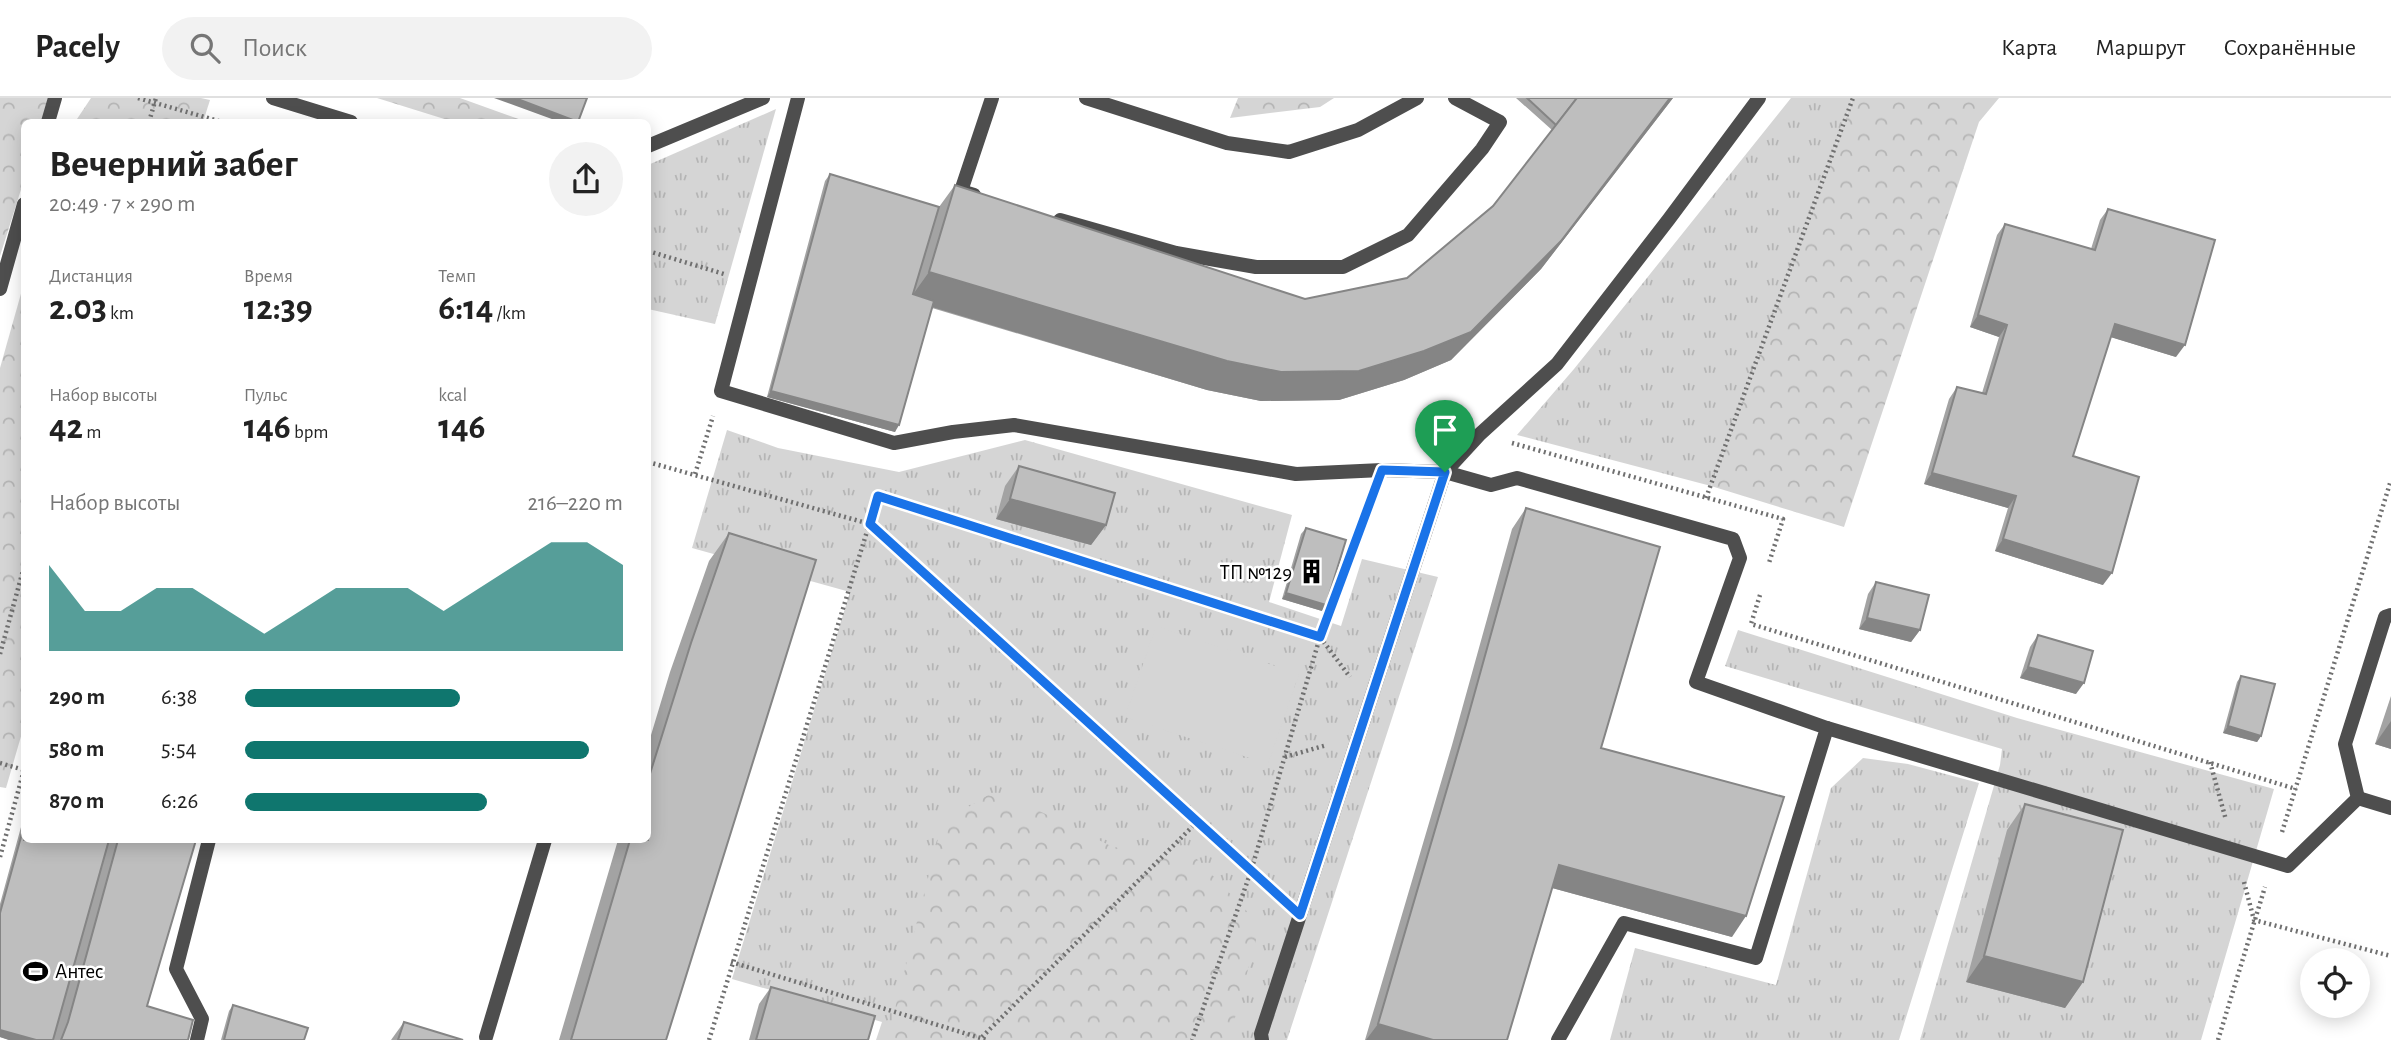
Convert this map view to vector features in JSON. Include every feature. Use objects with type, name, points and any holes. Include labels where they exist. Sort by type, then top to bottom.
[{"type":"street","points":[[49,119],[55,98]]},
{"type":"street","points":[[273,98],[341,119]]},
{"type":"street","points":[[651,145],[763,98]]},
{"type":"street","points":[[798,98],[721,391],[894,443],[953,432],[1014,425],[1296,474],[1382,470],[1445,472],[1491,485],[1517,478],[1733,539],[1740,558],[1696,682],[1827,728],[2288,866],[2358,798]]},
{"type":"street","points":[[988,199],[961,191],[992,98]]},
{"type":"street","points":[[1086,98],[1227,143],[1289,152],[1358,130],[1417,98]]},
{"type":"street","points":[[1042,214],[1176,253],[1203,258],[1256,267],[1343,267],[1408,235],[1482,149],[1500,122],[1455,98]]},
{"type":"street","points":[[1262,1040],[1261,1034],[1445,472],[1480,434],[1557,364],[1759,98]]},
{"type":"street","points":[[0,289],[21,216]]},
{"type":"street","points":[[2358,798],[2345,744],[2385,617],[2391,615]]},
{"type":"street","points":[[1558,1040],[1624,923],[1756,958],[1827,728]]},
{"type":"street","points":[[2358,798],[2391,808]]},
{"type":"street","points":[[197,1040],[202,1019],[176,969],[208,843]]},
{"type":"street","points":[[486,1037],[544,843]]},
{"type":"path","points":[[138,98],[155,100],[213,119]]},
{"type":"path","points":[[1706,498],[1853,98]]},
{"type":"path","points":[[150,119],[155,100]]},
{"type":"path","points":[[651,252],[750,282]]},
{"type":"path","points":[[695,474],[721,391]]},
{"type":"path","points":[[1480,434],[1783,519],[1767,572]]},
{"type":"path","points":[[651,463],[870,524],[1300,915]]},
{"type":"path","points":[[1192,1040],[1251,871],[1320,637],[1382,470]]},
{"type":"path","points":[[2218,1040],[2391,480]]},
{"type":"path","points":[[709,1040],[731,962],[878,496],[1320,637]]},
{"type":"path","points":[[0,654],[21,578]]},
{"type":"path","points":[[1763,584],[1751,624],[2296,789]]},
{"type":"path","points":[[0,763],[21,769]]},
{"type":"path","points":[[0,857],[21,781]]},
{"type":"path","points":[[731,962],[984,1039],[1197,821]]},
{"type":"path","points":[[2254,920],[2391,956]]},
{"type":"green space","points":[[0,98],[49,98],[44,119],[21,119],[21,190],[0,256]]},
{"type":"green space","points":[[91,98],[210,100],[204,119],[77,119]]},
{"type":"green space","points":[[377,98],[460,98],[519,119],[444,119]]},
{"type":"green space","points":[[1238,98],[1334,98],[1320,107],[1230,118]]},
{"type":"green space","points":[[1791,98],[1853,98],[1711,486],[1517,435],[1574,369]]},
{"type":"green space","points":[[1853,98],[1999,98],[1979,122],[1844,527],[1711,486]]},
{"type":"green space","points":[[776,109],[715,324],[651,310],[651,164]]},
{"type":"green space","points":[[21,294],[21,736],[6,788],[0,787],[0,368]]},
{"type":"green space","points":[[727,430],[778,448],[899,472],[1025,440],[1292,515],[1269,602],[1341,626],[1362,559],[1438,577],[1287,1040],[876,1040],[882,1022],[732,979],[850,592],[692,548]]},
{"type":"green space","points":[[1156,626],[1299,674],[1268,764],[1125,717]]},
{"type":"green space","points":[[1738,630],[2017,718],[2274,789],[2201,1040],[1920,1040],[2000,765],[2002,749],[1725,666]]},
{"type":"green space","points":[[1863,758],[1908,764],[1979,783],[1899,1040],[1610,1040],[1635,948],[1776,985],[1831,788]]},
{"type":"green space","points":[[988,795],[1029,806],[1113,847],[1195,857],[1260,925],[1229,1040],[887,1040],[942,823]]},
{"type":"building","points":[[515,98],[587,98],[579,119],[570,119]]},
{"type":"building","points":[[1527,98],[1577,98],[1556,125]]},
{"type":"building","points":[[1577,98],[1670,98],[1561,241],[1471,332],[1424,351],[1359,371],[1281,372],[1227,361],[929,272],[955,185],[1305,299],[1407,278],[1493,206]]},
{"type":"building","points":[[830,174],[939,207],[913,294],[934,301],[899,425],[771,391]]},
{"type":"building","points":[[2108,209],[2215,240],[2185,345],[2115,324],[2073,456],[2139,477],[2112,573],[2003,539],[2016,496],[1932,473],[1957,387],[1986,394],[2007,325],[1978,315],[2005,224],[2095,250]]},
{"type":"building","points":[[1019,466],[1115,493],[1106,525],[1010,499]]},
{"type":"building","points":[[1526,508],[1660,547],[1601,748],[1784,797],[1746,916],[1559,865],[1507,1040],[1433,1040],[1378,1024]]},
{"type":"building","name":"ТП №129","points":[[1306,528],[1346,540],[1326,605],[1286,593]]},
{"type":"building","points":[[729,533],[816,560],[666,1040],[571,1040],[629,843],[651,843],[651,770]]},
{"type":"building","points":[[1876,582],[1929,595],[1920,630],[1867,618]]},
{"type":"building","points":[[2038,635],[2093,651],[2084,683],[2028,667]]},
{"type":"building","points":[[2241,676],[2275,684],[2261,736],[2228,726]]},
{"type":"building","points":[[2025,804],[2123,830],[2083,982],[1984,956]]},
{"type":"building","name":"Антес","points":[[21,837],[21,843],[108,843],[53,1040],[36,1040],[0,1030],[0,913]]},
{"type":"building","points":[[117,843],[195,843],[147,1006],[193,1020],[188,1040],[61,1040]]},
{"type":"building","points":[[771,987],[875,1016],[868,1040],[756,1040]]},
{"type":"building","points":[[233,1005],[308,1028],[304,1040],[224,1040]]},
{"type":"building","points":[[404,1022],[463,1040],[398,1040]]},
{"type":"place","name":"ТП №129","points":[[1312,572]]},
{"type":"place","name":"Антес","points":[[35,971]]},
{"type":"route","points":[[1382,470],[1445,472],[1300,915],[870,524],[878,496],[1320,637],[1382,470]]}]
